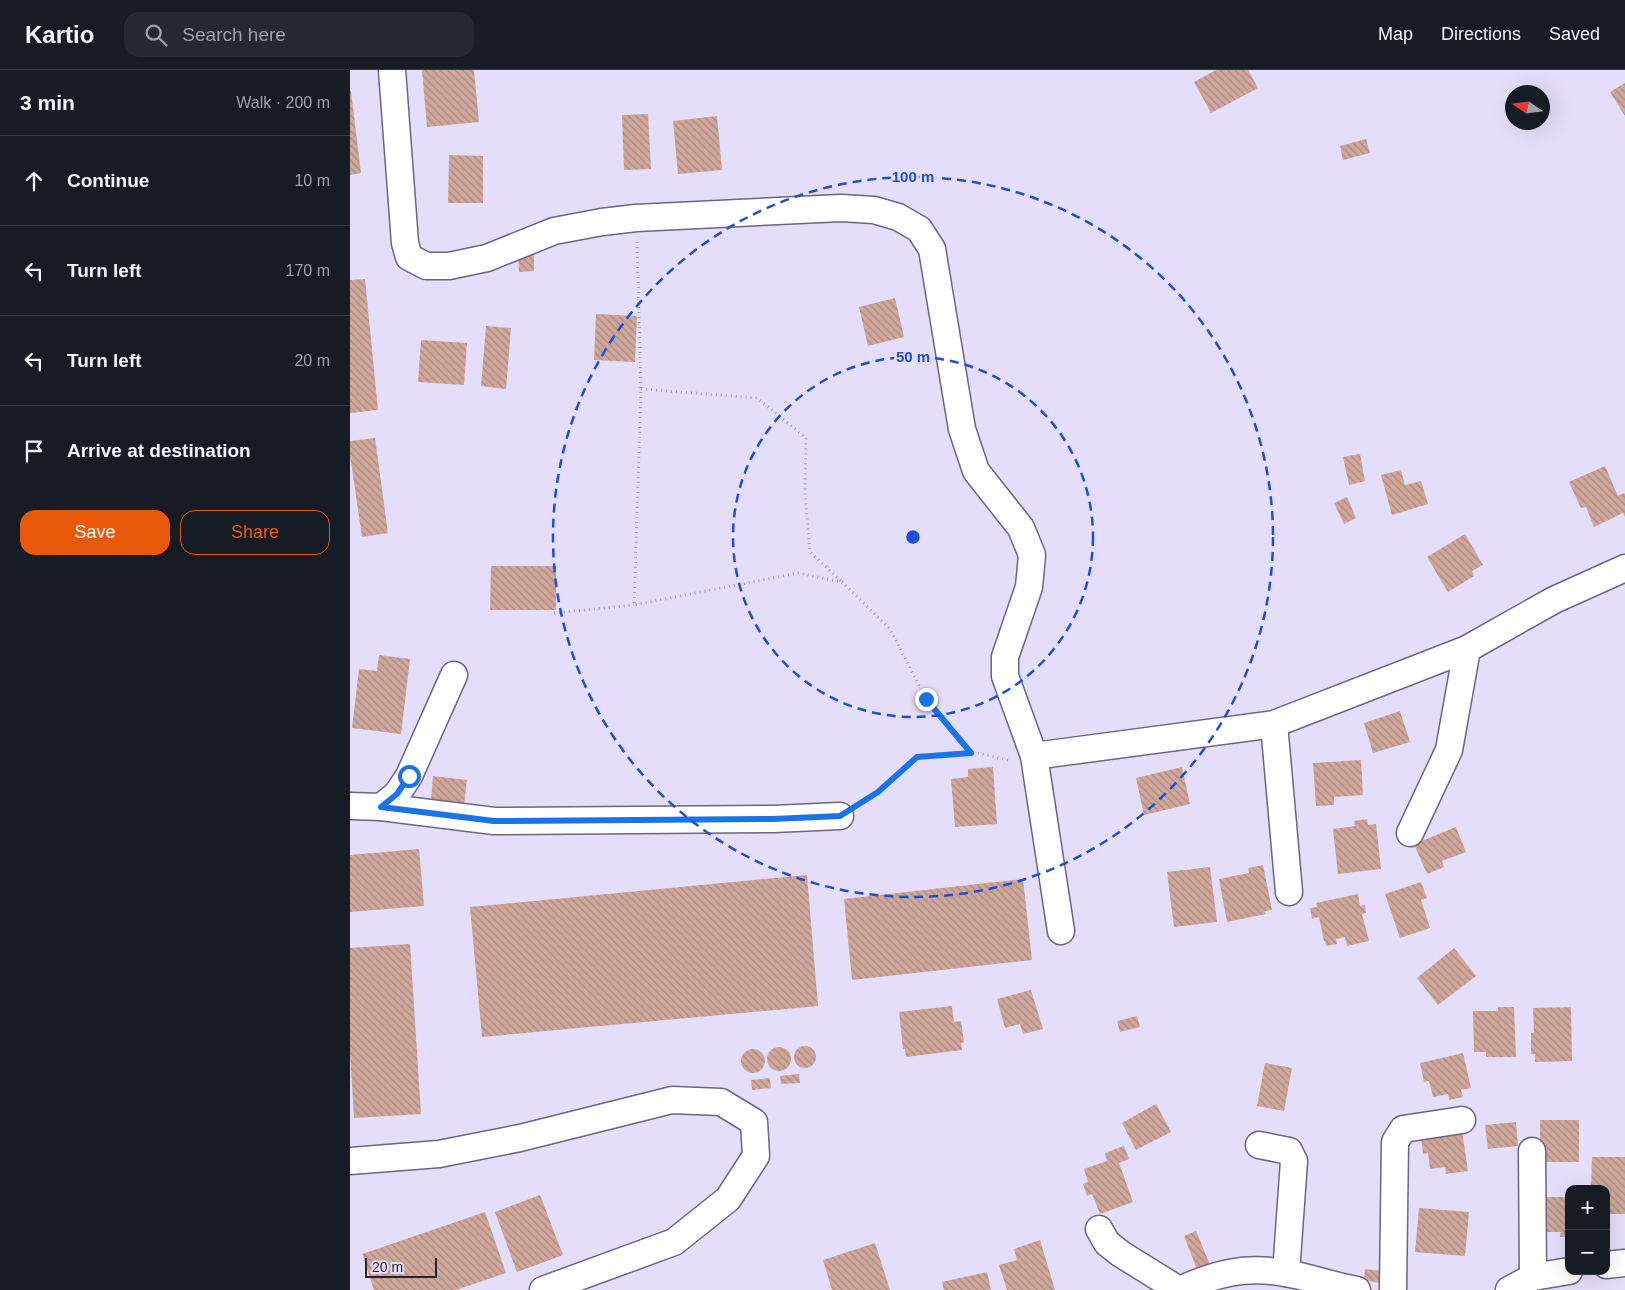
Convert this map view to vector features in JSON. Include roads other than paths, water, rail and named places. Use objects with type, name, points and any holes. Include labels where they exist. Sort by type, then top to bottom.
[{"type":"street","points":[[392,70],[405,243],[409,257],[426,266],[450,266],[486,258],[554,231],[636,218],[841,208],[874,210],[898,217],[919,229],[932,249],[962,429],[976,472],[1021,528],[1032,555],[1029,587],[1005,657],[1005,676],[1035,762],[1061,931]]},
{"type":"street","points":[[1035,762],[1274,724],[1467,649],[1554,600],[1625,568]]},
{"type":"street","points":[[1410,833],[1449,750],[1467,649]]},
{"type":"street","points":[[381,807],[397,794],[409,776],[454,675]]},
{"type":"street","points":[[1274,724],[1289,892]]},
{"type":"street","points":[[350,806],[381,807],[494,821],[773,819],[840,816]]},
{"type":"street","points":[[350,1162],[439,1154],[520,1138],[672,1100],[722,1102],[754,1122],[756,1156],[728,1199],[674,1242],[543,1290]]},
{"type":"street","points":[[1393,1290],[1395,1142],[1403,1129],[1462,1120]]},
{"type":"street","points":[[1259,1145],[1289,1151],[1294,1161],[1286,1273]]},
{"type":"street","points":[[1532,1151],[1533,1277]]},
{"type":"street","points":[[1099,1229],[1107,1243],[1180,1290],[1201,1280],[1236,1270],[1262,1270],[1286,1273],[1357,1290]]},
{"type":"street","points":[[1610,1265],[1625,1263]]},
{"type":"street","points":[[1509,1290],[1533,1277],[1565,1272]]}]
